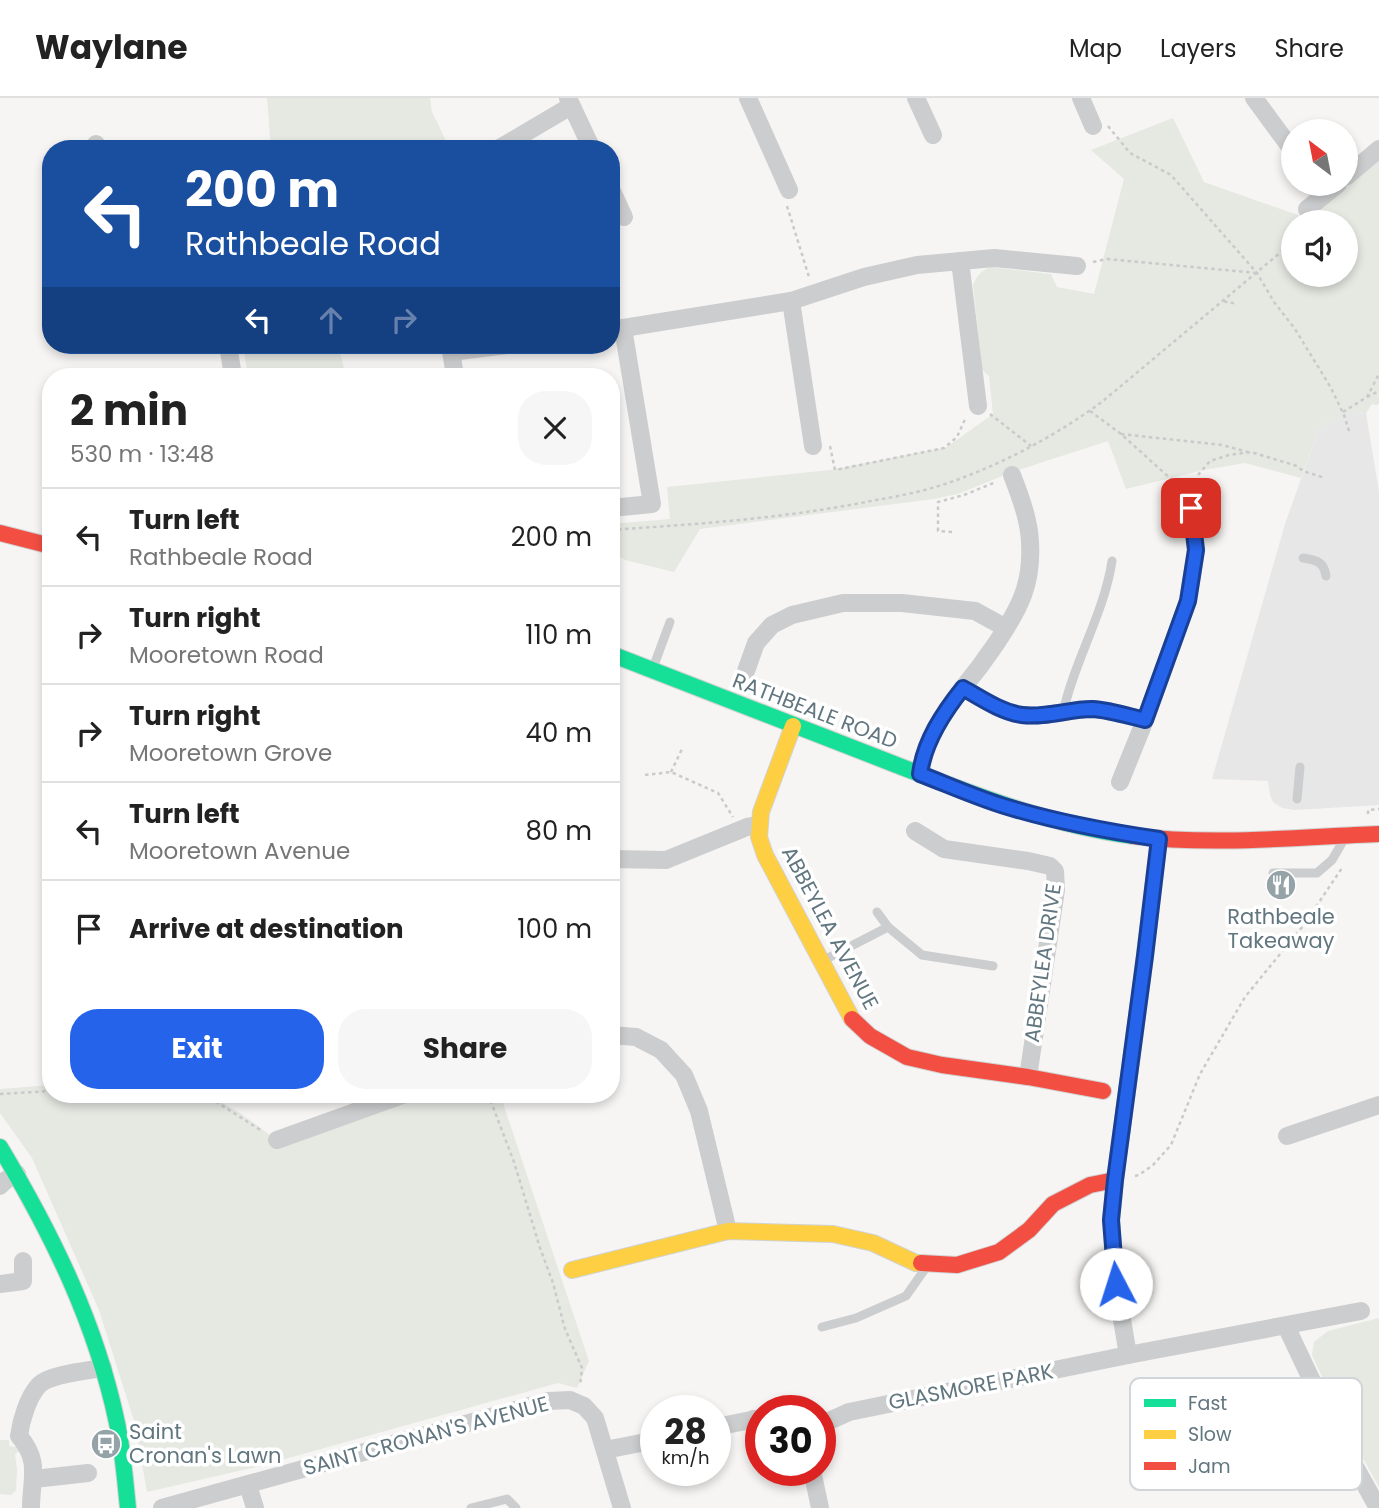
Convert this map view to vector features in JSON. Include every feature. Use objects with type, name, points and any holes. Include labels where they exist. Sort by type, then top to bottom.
[{"type":"street","points":[[747,98],[789,190]]},
{"type":"street","points":[[916,98],[933,135]]},
{"type":"street","points":[[1081,98],[1093,126]]},
{"type":"street","points":[[1254,98],[1281,135]]},
{"type":"street","points":[[512,140],[570,102],[588,140]]},
{"type":"street","points":[[1358,167],[1379,149]]},
{"type":"street","points":[[1307,209],[1319,196]]},
{"type":"street","points":[[620,208],[624,217]]},
{"type":"street","points":[[620,329],[791,301],[864,277],[917,265],[994,258],[1077,266]]},
{"type":"street","points":[[960,261],[978,412]]},
{"type":"street","points":[[791,301],[821,444]]},
{"type":"street","points":[[620,344],[652,504],[620,507]]},
{"type":"street","points":[[920,774],[939,721],[1006,628],[1023,595],[1030,563],[1030,541],[1026,515],[1012,475]]},
{"type":"street","points":[[1120,782],[1188,601],[1196,550],[1188,482]]},
{"type":"street","points":[[0,533],[42,544]]},
{"type":"street","points":[[746,671],[756,643],[772,625],[792,615],[843,603],[902,603],[975,611],[1006,628]]},
{"type":"street","name":"RATHBEALE ROAD","points":[[620,658],[1000,804],[1055,820],[1159,839],[1208,841],[1379,834]]},
{"type":"street","points":[[963,688],[999,708],[1021,715],[1092,709],[1145,720]]},
{"type":"street","name":"ABBEYLEA AVENUE","points":[[793,726],[761,812],[759,837],[765,855],[854,1022],[907,1058],[1103,1091]]},
{"type":"street","points":[[620,859],[666,860],[759,825]]},
{"type":"street","name":"ABBEYLEA DRIVE","points":[[915,831],[944,849],[1028,861],[1050,866],[1055,871],[1056,890],[1028,1077]]},
{"type":"street","points":[[1128,1355],[1116,1284],[1111,1220],[1159,839]]},
{"type":"street","points":[[620,1036],[636,1037],[661,1050],[684,1075],[699,1111],[728,1231]]},
{"type":"street","points":[[277,1140],[380,1103]]},
{"type":"street","points":[[1287,1136],[1379,1105]]},
{"type":"street","points":[[0,1147],[44,1222],[75,1285],[97,1347],[117,1420],[128,1508]]},
{"type":"street","points":[[0,1186],[17,1174]]},
{"type":"street","points":[[572,1270],[728,1231],[833,1234],[873,1243],[916,1263],[957,1265],[999,1252],[1028,1230],[1053,1204],[1090,1185],[1115,1180]]},
{"type":"street","points":[[0,1284],[23,1281],[23,1261]]},
{"type":"street","name":"GLASMORE PARK","points":[[836,1418],[849,1412],[1128,1355],[1361,1311]]},
{"type":"street","points":[[1286,1326],[1311,1378]]},
{"type":"street","points":[[19,1436],[21,1418],[40,1384],[53,1378],[103,1368]]},
{"type":"street","name":"SAINT CRONAN'S AVENUE","points":[[162,1508],[548,1401],[570,1400],[584,1406],[595,1418],[622,1508]]},
{"type":"street","points":[[0,1435],[19,1436],[29,1447],[34,1465],[31,1508]]},
{"type":"street","points":[[606,1450],[640,1443]]},
{"type":"street","points":[[34,1479],[88,1473]]},
{"type":"street","points":[[1362,1479],[1378,1508]]},
{"type":"street","points":[[248,1485],[255,1508]]},
{"type":"street","points":[[815,1486],[820,1508]]},
{"type":"lane","points":[[1303,558],[1318,561],[1325,568],[1326,576]]},
{"type":"lane","points":[[1063,713],[1067,693],[1104,596],[1112,561]]},
{"type":"lane","points":[[652,670],[670,622]]},
{"type":"lane","points":[[1297,799],[1300,767]]},
{"type":"lane","points":[[1273,873],[1317,873],[1332,860],[1346,836]]},
{"type":"lane","points":[[877,912],[888,927],[922,955],[993,966]]},
{"type":"lane","points":[[821,962],[888,927]]},
{"type":"lane","points":[[822,1327],[856,1318],[906,1296],[928,1264]]},
{"type":"lane","points":[[471,1508],[508,1499],[516,1508]]},
{"type":"path","points":[[1093,126],[1105,123],[1130,153],[1171,175],[1257,274],[1331,388],[1343,412],[1350,435]]},
{"type":"path","points":[[789,190],[785,199],[815,293]]},
{"type":"path","points":[[620,529],[740,521],[846,507],[948,484],[1031,446],[1090,411],[1281,253]]},
{"type":"path","points":[[1077,266],[1107,259],[1257,274]]},
{"type":"path","points":[[1224,301],[1236,303]]},
{"type":"path","points":[[1367,397],[1379,374]]},
{"type":"path","points":[[1343,412],[1379,391]]},
{"type":"path","points":[[1090,411],[1121,434],[1172,480],[1188,482],[1210,461],[1251,452]]},
{"type":"path","points":[[821,444],[835,470],[944,448],[978,412],[1031,446]]},
{"type":"path","points":[[1121,434],[1222,445],[1297,466],[1303,471],[1325,478]]},
{"type":"path","points":[[952,532],[938,531],[938,502],[964,495],[1012,475]]},
{"type":"path","points":[[671,772],[682,749]]},
{"type":"path","points":[[645,775],[671,772],[718,793],[741,830]]},
{"type":"path","points":[[1115,1180],[1139,1175],[1153,1165],[1171,1145],[1200,1074],[1245,997],[1303,926],[1347,860]]},
{"type":"path","points":[[0,1094],[42,1092]]},
{"type":"path","points":[[218,1103],[277,1140]]},
{"type":"path","points":[[491,1103],[514,1162],[565,1329],[582,1368],[578,1403]]},
{"type":"shaded area","points":[[267,98],[430,98],[432,112],[446,140],[270,140]]},
{"type":"shaded area","points":[[1173,118],[1204,182],[1283,210],[1281,210],[1281,287],[1358,287],[1358,210],[1320,210],[1336,196],[1358,196],[1358,178],[1379,160],[1379,404],[1372,404],[1366,413],[1353,412],[1319,429],[1301,478],[1245,463],[1126,489],[1108,441],[1012,472],[958,494],[700,529],[674,572],[620,557],[620,523],[670,519],[667,487],[830,470],[947,447],[993,414],[989,376],[982,370],[973,285],[985,270],[991,267],[1051,274],[1057,287],[1094,294],[1124,179],[1091,150]]},
{"type":"shaded area","points":[[244,354],[340,354],[344,368],[247,368]]},
{"type":"shaded area","points":[[1353,412],[1366,413],[1379,492],[1379,805],[1295,810],[1282,808],[1273,802],[1268,781],[1212,779],[1285,524],[1319,429]]},
{"type":"shaded area","points":[[42,1086],[42,1103],[223,1103],[277,1140],[382,1103],[503,1103],[589,1361],[577,1388],[558,1383],[260,1466],[147,1492],[135,1424],[99,1310],[32,1158],[0,1113],[0,1089]]},
{"type":"shaded area","points":[[1379,1318],[1379,1487],[1362,1457],[1362,1378],[1323,1378],[1312,1355],[1314,1342],[1328,1331]]},
{"type":"shaded area","points":[[0,1440],[9,1440],[9,1446],[14,1447],[20,1444],[21,1450],[15,1454],[16,1490],[11,1495],[0,1494]]},
{"type":"traffic: fast","points":[[620,658],[982,797],[1041,816],[1133,836]]},
{"type":"traffic: fast","points":[[0,1147],[54,1246],[97,1350],[119,1434],[128,1508]]},
{"type":"traffic: slow","points":[[793,726],[761,812],[759,837],[765,855],[852,1019]]},
{"type":"traffic: slow","points":[[572,1270],[728,1231],[833,1234],[873,1243],[921,1263]]},
{"type":"traffic: jam","points":[[0,533],[42,544]]},
{"type":"traffic: jam","points":[[1133,836],[1225,841],[1379,834]]},
{"type":"traffic: jam","points":[[852,1019],[870,1036],[907,1057],[1103,1091]]},
{"type":"traffic: jam","points":[[921,1263],[957,1265],[999,1252],[1029,1230],[1053,1204],[1090,1185],[1115,1180]]},
{"type":"place","name":"Rathbeale Takeaway","points":[[1281,885]]},
{"type":"place","name":"Saint Cronan's Lawn","points":[[106,1444]]},
{"type":"route","points":[[1116,1284],[1111,1220],[1159,839],[1055,820],[1000,804],[920,774],[939,721],[963,688],[999,708],[1021,715],[1092,709],[1145,720],[1188,601],[1196,550],[1191,508]]}]
